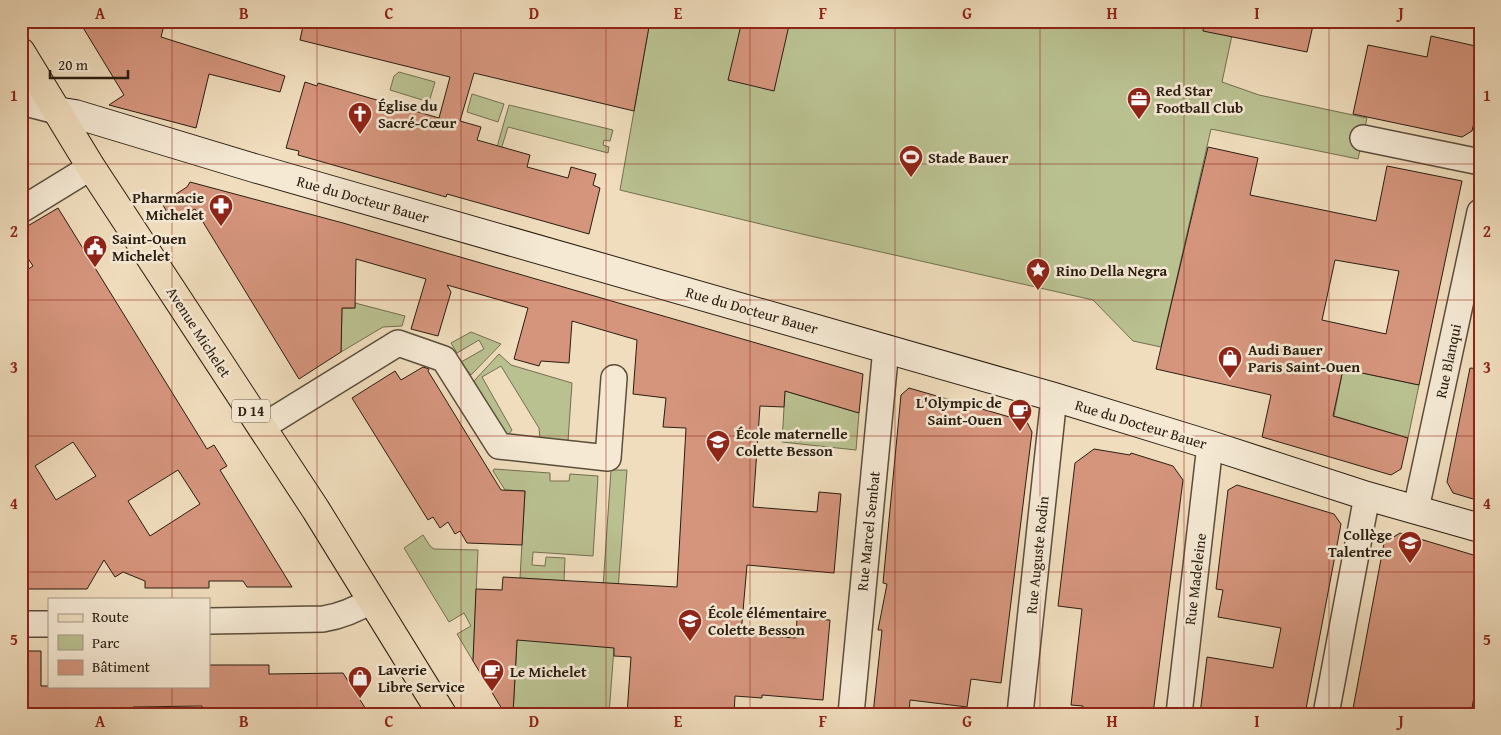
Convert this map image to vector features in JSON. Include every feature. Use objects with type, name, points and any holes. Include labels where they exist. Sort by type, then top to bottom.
[{"type":"main road","name":"Avenue Michelet","points":[[21,52],[91,167],[262,427],[442,714]]},
{"type":"main road","name":"Rue du Docteur Bauer","points":[[56,111],[75,114],[1054,397],[1367,496],[1480,528]]},
{"type":"street","name":"Rue du Docteur Bauer","points":[[21,102],[56,111]]},
{"type":"street","points":[[1363,138],[1480,162]]},
{"type":"street","points":[[21,210],[91,167]]},
{"type":"street","name":"Rue Blanqui","points":[[1416,509],[1480,212]]},
{"type":"street","points":[[262,427],[398,343],[444,359],[499,446],[608,458],[614,378]]},
{"type":"street","name":"Rue Marcel Sembat","points":[[851,714],[886,348]]},
{"type":"street","name":"Rue Auguste Rodin","points":[[1020,714],[1054,397]]},
{"type":"street","name":"Rue Madeleine","points":[[1179,714],[1210,445]]},
{"type":"street","points":[[1326,714],[1367,496]]},
{"type":"street","points":[[210,621],[323,619],[339,616],[372,600]]},
{"type":"street","points":[[21,624],[48,624]]},
{"type":"green space","name":"Stade Bauer","points":[[650,21],[1235,21],[1222,82],[1259,95],[1367,118],[1358,159],[1211,129],[1161,347],[1133,341],[1093,300],[806,235],[620,190]]},
{"type":"green space","points":[[399,72],[435,82],[429,102],[390,90],[394,76]]},
{"type":"green space","points":[[472,94],[504,104],[498,122],[467,112]]},
{"type":"green space","points":[[509,105],[613,130],[610,141],[604,140],[603,145],[609,147],[608,153],[508,127],[499,156],[495,154]]},
{"type":"green space","points":[[355,303],[405,316],[402,326],[383,327],[341,352],[342,308],[355,308]]},
{"type":"green space","points":[[471,332],[501,344],[471,375],[461,362],[484,349],[479,340],[457,353],[451,343]]},
{"type":"green space","points":[[499,354],[511,365],[572,383],[568,441],[540,439],[539,428],[501,366],[482,377],[512,430],[509,434],[505,434],[474,381]]},
{"type":"green space","points":[[1343,369],[1419,385],[1408,438],[1334,416]]},
{"type":"green space","points":[[785,391],[859,413],[856,450],[782,442]]},
{"type":"green space","points":[[494,469],[550,473],[550,481],[569,481],[570,474],[598,476],[593,556],[533,552],[532,565],[545,566],[546,557],[565,558],[564,581],[520,578],[525,491],[505,490],[493,471]]},
{"type":"green space","points":[[611,470],[627,470],[617,603],[602,602]]},
{"type":"green space","points":[[423,535],[434,549],[478,550],[473,661],[457,634],[471,626],[464,613],[449,622],[404,548]]},
{"type":"green space","points":[[518,623],[614,648],[609,714],[513,714]]},
{"type":"building","points":[[79,21],[165,21],[161,37],[285,76],[280,92],[209,74],[196,128],[109,105],[124,95]]},
{"type":"building","points":[[304,21],[650,21],[634,111],[474,73],[460,121],[481,127],[477,140],[530,155],[527,167],[568,178],[571,167],[596,174],[593,185],[600,188],[589,234],[447,194],[446,197],[298,155],[299,151],[286,148],[305,82],[317,86],[318,83],[439,118],[450,77],[300,40]]},
{"type":"building","points":[[742,21],[790,21],[774,91],[728,80]]},
{"type":"building","points":[[1204,21],[1314,21],[1307,52],[1203,31]]},
{"type":"building","points":[[1431,36],[1480,47],[1480,97],[1472,131],[1462,137],[1353,114],[1368,45],[1427,57]]},
{"type":"building","points":[[1208,147],[1258,158],[1250,195],[1376,221],[1387,166],[1462,181],[1419,385],[1343,369],[1333,416],[1408,438],[1401,469],[1391,475],[1262,437],[1271,395],[1156,369]],"holes":[[[1335,260],[1399,271],[1386,334],[1322,320]]]},
{"type":"building","points":[[190,182],[343,223],[863,374],[859,413],[785,391],[784,407],[760,406],[753,507],[817,512],[819,492],[841,494],[834,573],[747,565],[741,634],[796,638],[797,618],[830,620],[823,700],[762,695],[762,698],[735,696],[734,714],[627,714],[631,657],[614,656],[614,648],[517,640],[513,714],[505,714],[473,661],[476,589],[502,590],[503,577],[677,587],[686,428],[663,427],[666,398],[633,394],[637,340],[572,321],[569,363],[541,361],[539,366],[514,359],[528,308],[447,285],[451,292],[438,336],[411,329],[426,279],[356,259],[355,308],[342,308],[341,352],[299,379],[195,209],[172,222],[162,203],[187,187]]},
{"type":"building","points":[[58,208],[207,449],[214,445],[227,466],[220,470],[292,587],[247,587],[243,581],[209,581],[209,588],[145,588],[145,581],[123,572],[115,577],[104,560],[87,589],[21,589],[21,274],[33,266],[21,248],[21,230]],"holes":[[[73,442],[96,476],[56,500],[35,466]],[[178,470],[200,504],[150,536],[128,501]]]},
{"type":"building","points":[[423,367],[429,369],[428,371],[501,490],[525,491],[522,545],[467,543],[460,531],[455,534],[448,522],[440,528],[433,517],[428,520],[352,398],[395,371],[401,380]]},
{"type":"building","points":[[1470,368],[1480,369],[1480,501],[1453,493],[1447,482]]},
{"type":"building","points":[[909,388],[1027,422],[1032,432],[1001,683],[971,679],[967,707],[910,700],[909,714],[873,714],[882,630],[878,630],[887,584],[883,583],[901,395]]},
{"type":"building","points":[[1094,449],[1130,455],[1131,453],[1173,466],[1183,480],[1153,714],[1082,714],[1083,706],[1071,705],[1082,609],[1058,606],[1075,463]]},
{"type":"building","points":[[1237,485],[1334,514],[1341,524],[1305,714],[1263,714],[1242,710],[1241,714],[1200,714],[1207,657],[1273,668],[1281,628],[1218,617],[1223,590],[1216,589],[1228,490]]},
{"type":"building","points":[[1400,533],[1480,557],[1480,662],[1471,714],[1352,714],[1384,543]]},
{"type":"building","points":[[21,651],[41,651],[41,686],[48,686],[48,688],[210,688],[210,665],[269,665],[269,674],[343,673],[369,714],[268,714],[268,711],[202,711],[202,706],[133,707],[129,714],[21,714]]},
{"type":"place","name":"Red Star Football Club","points":[[1139,120]]},
{"type":"place","name":"Église du Sacré-Cœur","points":[[360,135]]},
{"type":"place","name":"Stade Bauer","points":[[911,178]]},
{"type":"place","name":"Pharmacie Michelet","points":[[221,227]]},
{"type":"place","name":"Saint-Ouen Michelet","points":[[95,268]]},
{"type":"place","name":"Rino Della Negra","points":[[1038,291]]},
{"type":"place","name":"Audi Bauer Paris Saint-Ouen","points":[[1230,379]]},
{"type":"place","name":"L'Olympic de Saint-Ouen","points":[[1020,432]]},
{"type":"place","name":"École maternelle Colette Besson","points":[[718,463]]},
{"type":"place","name":"Collège Talentree","points":[[1410,564]]},
{"type":"place","name":"École élémentaire Colette Besson","points":[[690,642]]},
{"type":"place","name":"Le Michelet","points":[[492,692]]},
{"type":"place","name":"Laverie Libre Service","points":[[360,699]]}]
